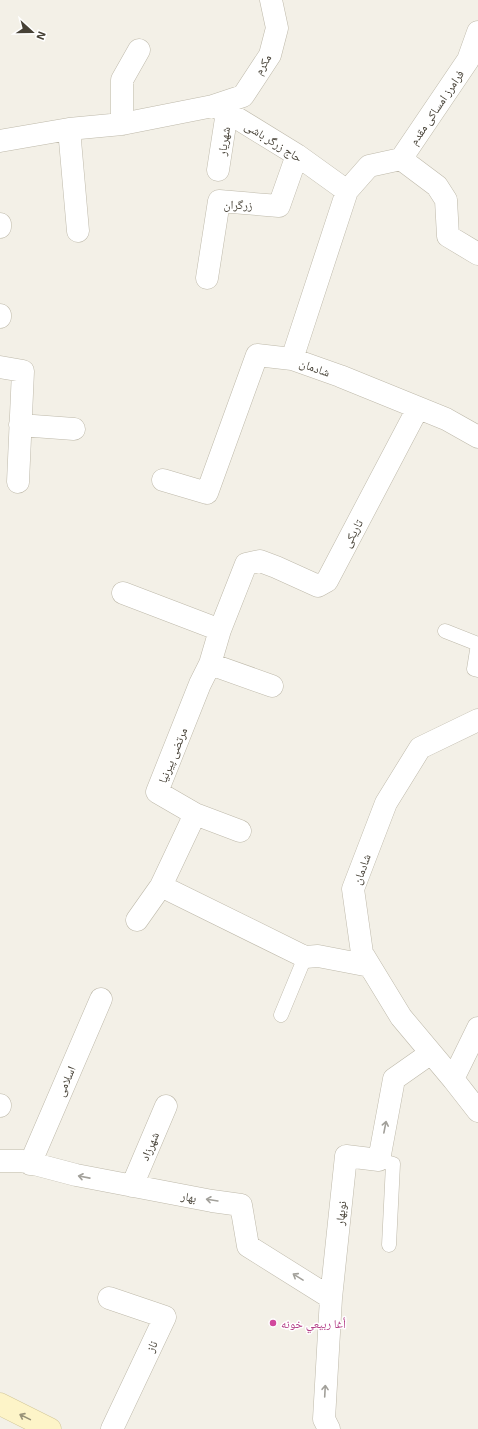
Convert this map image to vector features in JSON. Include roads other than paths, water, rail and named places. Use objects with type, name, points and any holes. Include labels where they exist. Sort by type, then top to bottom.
[{"type":"main road","points":[[0,1404],[50,1429]]},
{"type":"street","name":"مکرم","points":[[220,109],[243,96],[270,55],[278,28],[271,0]]},
{"type":"street","name":"فرامرز امساکی مقدم","points":[[401,159],[468,60],[478,32]]},
{"type":"street","points":[[122,124],[122,80],[139,50]]},
{"type":"street","points":[[0,141],[69,129],[122,124],[220,109]]},
{"type":"street","name":"حاج زرگر باشی","points":[[220,109],[297,155],[347,191]]},
{"type":"street","name":"شهریار","points":[[218,170],[220,109]]},
{"type":"street","points":[[69,129],[78,231]]},
{"type":"street","name":"زرگران","points":[[207,278],[219,202],[279,206],[297,155]]},
{"type":"street","points":[[347,191],[369,166],[401,159],[437,186],[440,190],[446,200],[448,236],[478,254]]},
{"type":"street","name":"شادمان","points":[[347,191],[292,359],[340,376],[446,418],[478,436]]},
{"type":"street","points":[[163,480],[207,493],[258,355],[292,359]]},
{"type":"street","points":[[0,367],[23,371],[18,482]]},
{"type":"street","name":"تاریکی","points":[[246,564],[260,562],[276,567],[318,586],[327,581],[418,408]]},
{"type":"street","points":[[20,424],[74,429]]},
{"type":"street","name":"مرتضی پیرنیا","points":[[195,814],[157,792],[200,684],[210,664],[220,630],[246,564]]},
{"type":"street","points":[[123,593],[220,630]]},
{"type":"street","points":[[210,664],[272,686]]},
{"type":"street","name":"شادمان","points":[[476,723],[420,748],[386,803],[354,889],[362,953],[401,1017],[478,1111]]},
{"type":"street","points":[[137,920],[161,886],[195,814],[240,831]]},
{"type":"street","points":[[161,886],[305,957],[318,956],[370,966]]},
{"type":"street","name":"اسلامی","points":[[30,1164],[101,999]]},
{"type":"street","points":[[453,1079],[478,1028]]},
{"type":"street","points":[[379,1160],[394,1079],[431,1053]]},
{"type":"street","name":"شهرزاد","points":[[132,1186],[166,1106]]},
{"type":"street","name":"نوبهار","points":[[329,1429],[324,1420],[331,1298],[346,1156],[379,1160]]},
{"type":"street","name":"بهار","points":[[0,1161],[23,1161],[76,1175],[212,1201],[241,1204],[248,1246],[331,1298]]},
{"type":"street","name":"ناز","points":[[109,1298],[164,1317],[112,1429]]},
{"type":"lane","points":[[445,631],[478,644],[474,668],[478,670]]},
{"type":"lane","points":[[281,1015],[305,957]]},
{"type":"lane","points":[[379,1160],[392,1164],[389,1245]]},
{"type":"place","name":"أغا ربيعي خونه","points":[[273,1323]]}]
